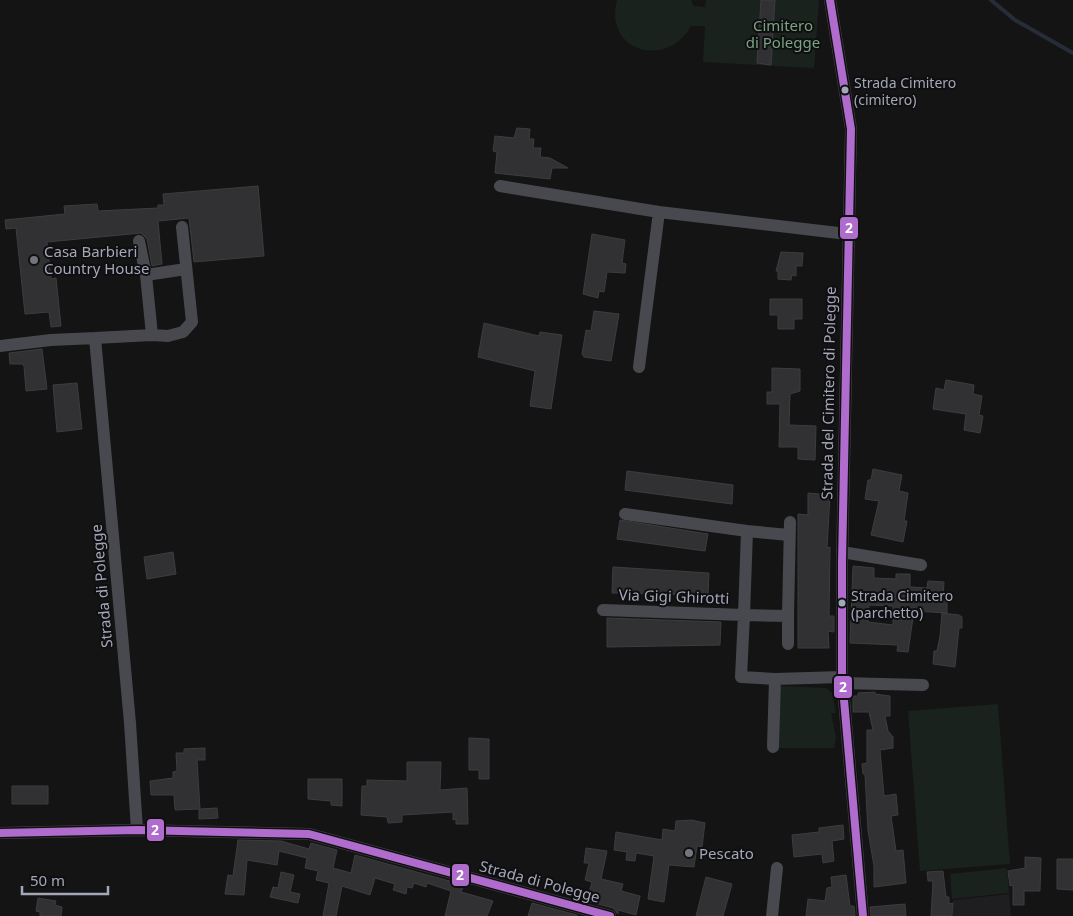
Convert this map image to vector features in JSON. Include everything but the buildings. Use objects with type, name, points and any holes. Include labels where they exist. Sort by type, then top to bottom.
[{"type":"street","name":"Strada del Cimitero di Polegge","points":[[830,0],[851,129],[847,234],[842,680],[863,916]]},
{"type":"street","points":[[500,186],[659,212],[847,234]]},
{"type":"street","points":[[639,367],[659,212]]},
{"type":"street","points":[[0,346],[51,340],[152,335],[168,336],[183,332],[192,322],[182,227]]},
{"type":"street","points":[[139,242],[146,275],[152,335]]},
{"type":"street","points":[[146,275],[186,269]]},
{"type":"street","name":"Strada di Polegge","points":[[94,338],[130,723],[136,830]]},
{"type":"street","points":[[625,514],[789,535]]},
{"type":"street","points":[[788,644],[790,522]]},
{"type":"street","name":"Via Gigi Ghirotti","points":[[747,531],[742,678],[842,680]]},
{"type":"street","points":[[842,552],[921,565]]},
{"type":"street","name":"Via Gigi Ghirotti","points":[[603,610],[788,616]]},
{"type":"street","points":[[773,748],[774,679]]},
{"type":"street","points":[[842,680],[923,685]]},
{"type":"street","name":"Strada di Polegge","points":[[0,833],[136,830],[309,834],[610,916]]},
{"type":"street","points":[[772,916],[777,868]]},
{"type":"shaded area","points":[[1009,894],[1011,916],[953,916],[953,900]]},
{"type":"green space","name":"Cimitero di Polegge","points":[[617,0],[691,0],[694,6],[705,7],[706,0],[819,0],[814,68],[703,62],[705,26],[691,26],[680,40],[667,48],[653,51],[640,49],[628,42],[619,32],[615,18]]},
{"type":"green space","points":[[780,686],[826,688],[832,693],[836,713],[831,713],[836,738],[834,748],[779,748]]},
{"type":"green space","points":[[998,704],[1010,864],[920,871],[908,711]]},
{"type":"green space","points":[[1007,868],[1009,893],[952,899],[950,874]]},
{"type":"waterway","points":[[991,0],[1015,20],[1073,53]]},
{"type":"transit line","name":"2","points":[[830,0],[851,129],[842,562],[842,677],[863,916]]},
{"type":"transit line","name":"2","points":[[0,833],[137,830],[309,834],[610,916]]},
{"type":"place","name":"Strada Cimitero (cimitero)","points":[[845,90]]},
{"type":"place","name":"Casa Barbieri Country House","points":[[34,260]]},
{"type":"place","name":"Strada Cimitero (parchetto)","points":[[842,603]]},
{"type":"place","name":"Pescato","points":[[689,853]]}]
